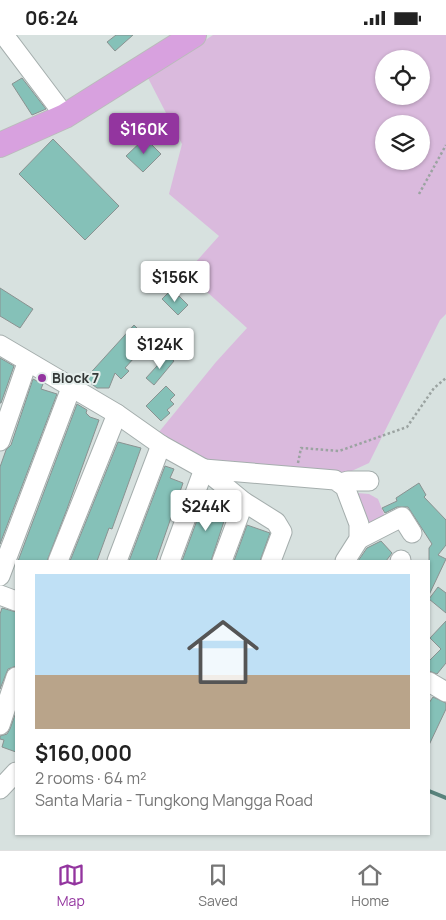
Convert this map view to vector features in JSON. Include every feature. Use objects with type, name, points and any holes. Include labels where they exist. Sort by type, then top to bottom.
[{"type":"main road","points":[[0,145],[65,116],[194,35]]},
{"type":"street","points":[[4,35],[65,116]]},
{"type":"street","points":[[0,345],[117,414],[161,445],[204,469],[244,502],[280,527],[282,532],[271,560]]},
{"type":"street","points":[[0,441],[28,363]]},
{"type":"street","points":[[0,577],[71,388]]},
{"type":"street","points":[[58,560],[117,414]]},
{"type":"street","points":[[117,560],[161,445]]},
{"type":"street","points":[[204,469],[335,480],[345,487],[354,508],[359,524],[359,539]]},
{"type":"street","points":[[170,560],[204,469]]},
{"type":"street","points":[[341,483],[369,481]]},
{"type":"street","points":[[222,560],[244,502]]},
{"type":"street","points":[[345,560],[359,539],[402,517],[412,533]]},
{"type":"street","points":[[0,595],[15,601]]},
{"type":"street","points":[[0,725],[15,680]]},
{"type":"street","points":[[430,683],[446,692]]},
{"type":"street","points":[[0,789],[15,773]]},
{"type":"path","points":[[419,194],[446,145]]},
{"type":"path","points":[[295,476],[301,449],[339,451],[407,427],[434,388],[446,378]]},
{"type":"shaded area","points":[[213,35],[446,35],[446,314],[440,320],[369,463],[343,475],[206,463],[159,432],[216,362],[247,328],[186,273],[219,236],[169,194],[182,144],[148,78]]},
{"type":"shaded area","points":[[357,493],[369,494],[378,499],[386,519],[368,529]]},
{"type":"building","points":[[116,35],[133,35],[115,51],[107,42]]},
{"type":"building","points":[[22,78],[46,109],[32,115],[12,84]]},
{"type":"building","points":[[145,138],[161,154],[143,172],[126,156]]},
{"type":"building","points":[[53,139],[119,206],[85,240],[19,174]]},
{"type":"building","points":[[0,288],[33,309],[20,328],[0,316]]},
{"type":"building","points":[[169,292],[176,299],[179,296],[188,305],[178,315],[162,299]]},
{"type":"building","points":[[134,325],[148,339],[131,356],[134,358],[125,368],[129,371],[121,379],[115,373],[109,388],[97,388],[85,379]]},
{"type":"building","points":[[183,332],[192,340],[174,359],[165,351]]},
{"type":"building","points":[[167,355],[174,361],[154,385],[146,378]]},
{"type":"building","points":[[0,358],[14,366],[1,403],[0,403]]},
{"type":"building","points":[[33,379],[43,384],[41,389],[57,394],[0,544],[0,467],[6,450],[11,445]]},
{"type":"building","points":[[166,386],[175,395],[170,400],[174,404],[167,410],[170,413],[161,421],[146,406]]},
{"type":"building","points":[[77,404],[87,410],[86,413],[90,417],[99,420],[67,509],[47,560],[18,560]]},
{"type":"building","points":[[118,442],[141,448],[112,529],[109,528],[97,560],[70,560]]},
{"type":"building","points":[[165,466],[174,469],[170,478],[183,483],[156,560],[129,560]]},
{"type":"building","points":[[419,483],[426,495],[424,497],[446,520],[446,545],[438,555],[446,559],[430,593],[429,548],[432,544],[408,507],[397,507],[385,513],[382,508],[397,501],[396,498]]},
{"type":"building","points":[[207,493],[215,496],[212,503],[228,509],[211,560],[182,560]]},
{"type":"building","points":[[247,525],[270,533],[260,560],[234,560]]},
{"type":"building","points":[[381,541],[392,553],[387,560],[359,560],[367,548]]},
{"type":"building","points":[[438,587],[446,593],[446,613],[430,600]]},
{"type":"building","points":[[2,608],[15,612],[15,666],[8,669],[0,689],[0,614]]},
{"type":"building","points":[[446,621],[446,663],[437,674],[430,671],[430,660],[441,649],[430,638]]},
{"type":"building","points":[[433,697],[446,703],[446,709],[430,743],[430,702]]},
{"type":"building","points":[[15,715],[15,752],[2,747],[4,740],[0,739],[0,736],[7,734]]},
{"type":"waterway","points":[[430,791],[446,798]]},
{"type":"place","name":"Block 7","points":[[42,378]]}]
